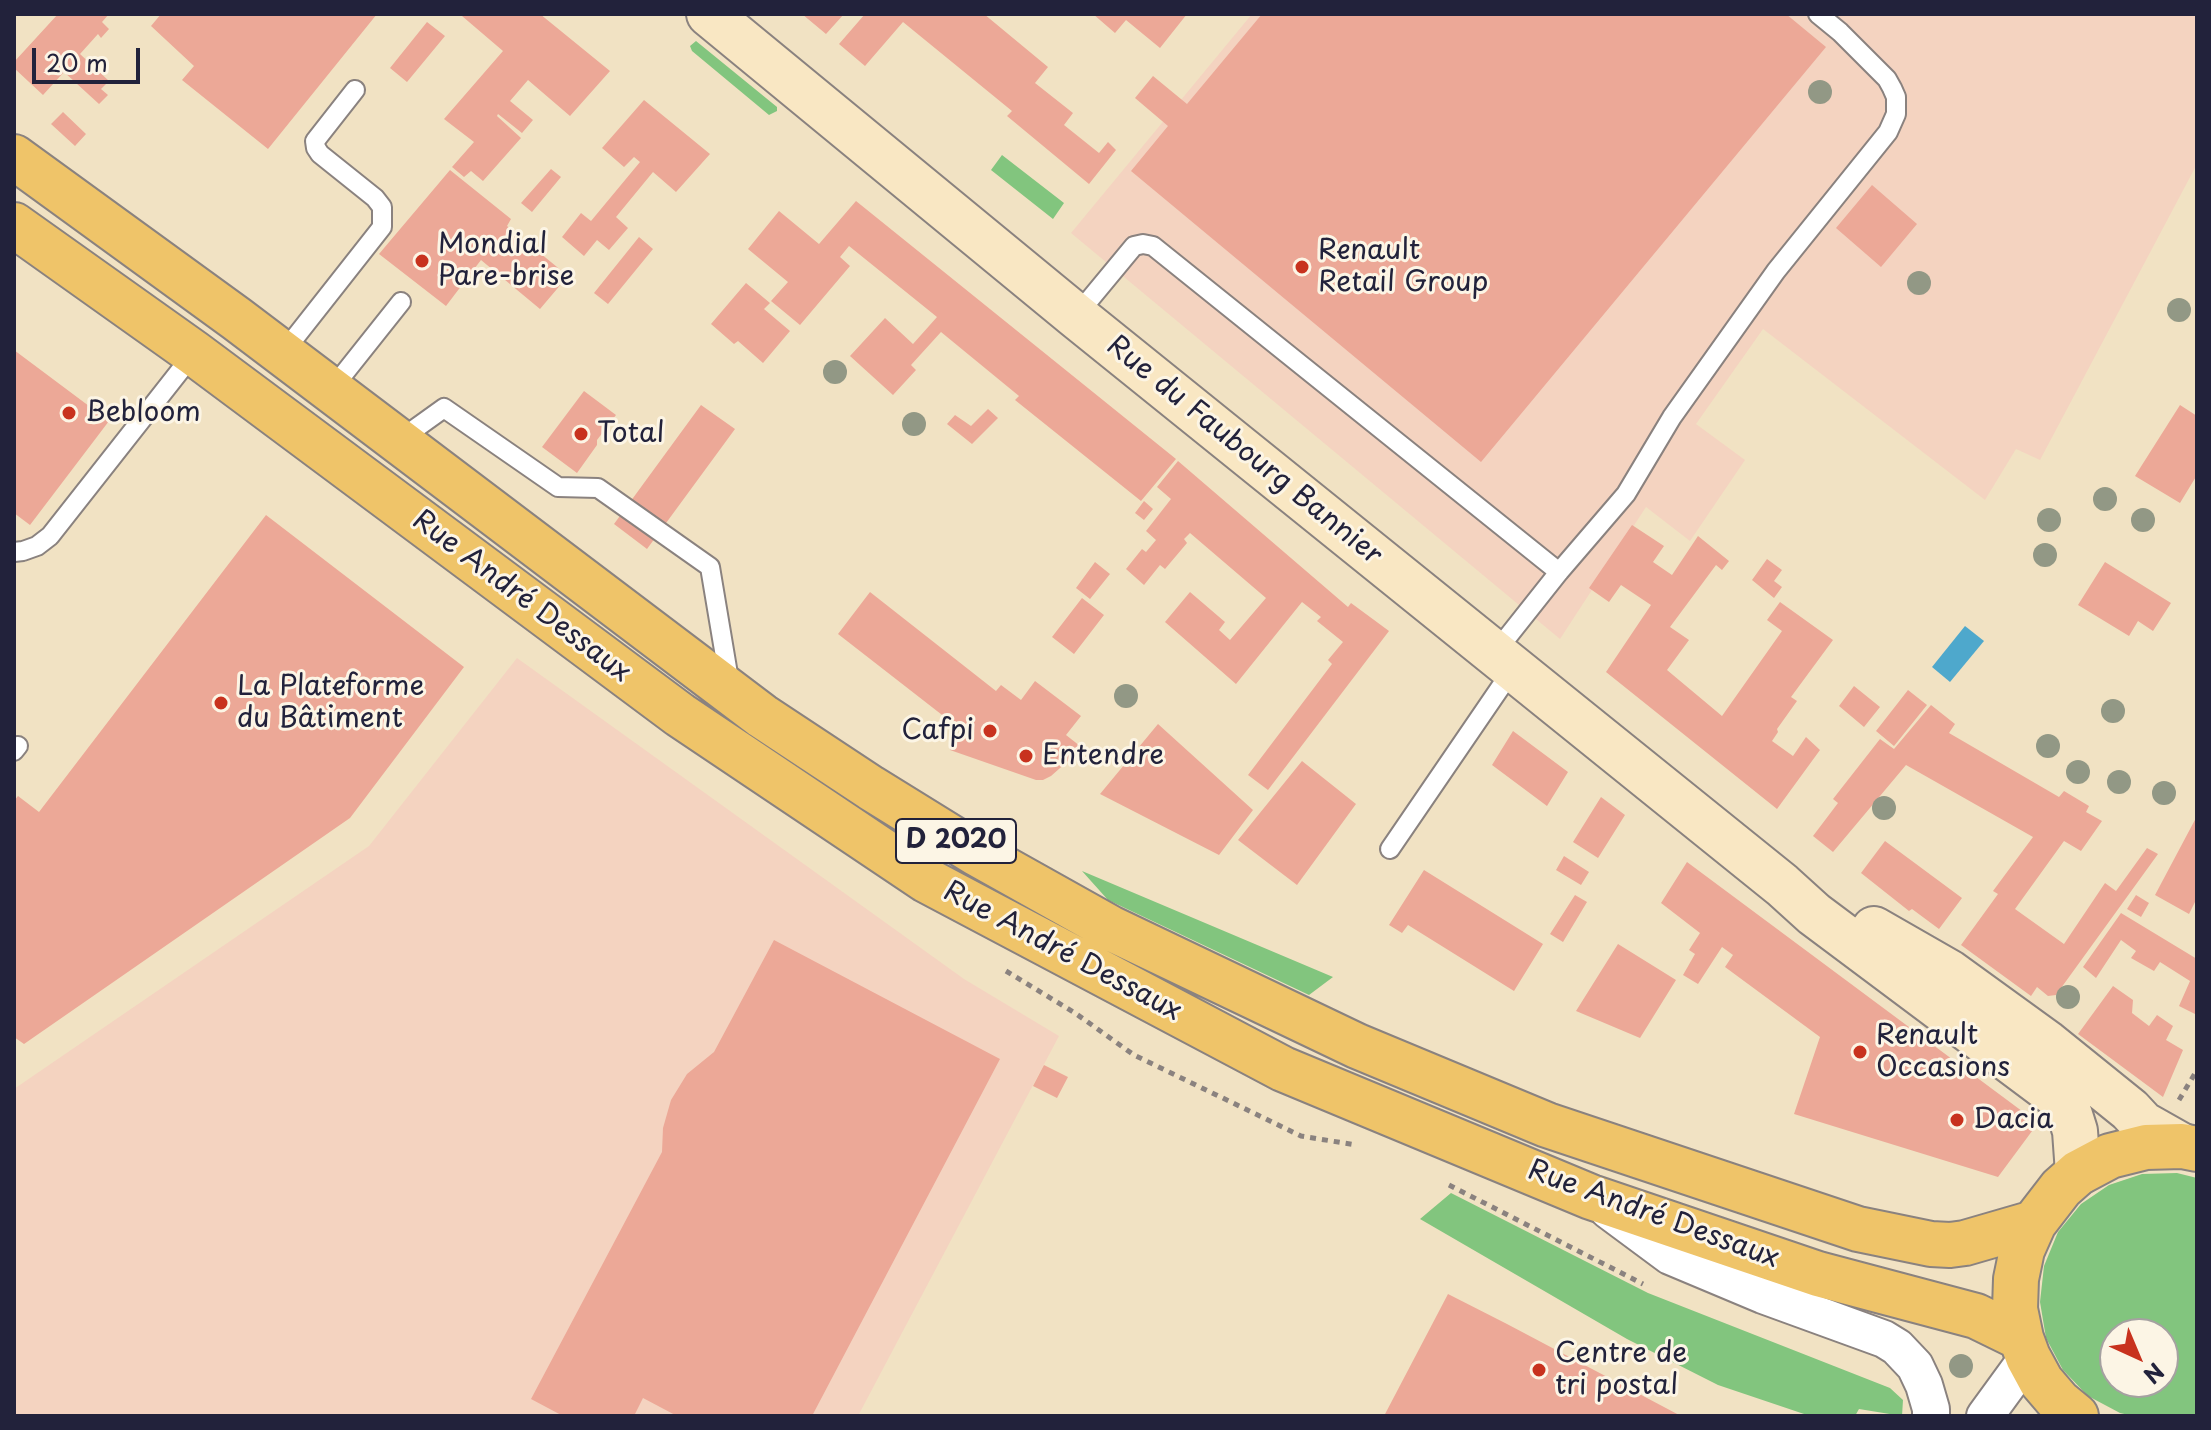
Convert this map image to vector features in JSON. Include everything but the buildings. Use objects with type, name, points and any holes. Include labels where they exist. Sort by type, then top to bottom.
[{"type":"main road","name":"Rue du Faubourg Bannier","points":[[709,14],[1814,914],[2056,1095],[2070,1115],[2075,1131],[2078,1173]]},
{"type":"main road","name":"Rue André Dessaux","points":[[14,157],[331,390],[762,716],[976,853],[1110,928],[1357,1046],[1547,1125],[1858,1229],[1931,1244],[1965,1243],[2034,1223]]},
{"type":"main road","name":"Rue André Dessaux","points":[[14,178],[227,337],[393,437]]},
{"type":"main road","name":"Rue André Dessaux","points":[[14,225],[194,353],[680,715],[926,880],[1283,1069],[1591,1197],[1818,1274],[1976,1316],[2025,1347]]},
{"type":"main road","name":"Rue du Faubourg Bannier","points":[[1782,885],[1851,917],[1949,972],[2047,1043],[2143,1124],[2190,1147]]},
{"type":"main road","points":[[2076,1416],[2041,1381],[2025,1347],[2015,1309],[2016,1279],[2022,1250],[2046,1204],[2078,1173],[2110,1156],[2146,1147],[2190,1147]]},
{"type":"street","points":[[1591,1197],[1670,1256],[1763,1295],[1884,1339],[1897,1347],[1915,1366],[1924,1385],[1931,1416]]},
{"type":"street","points":[[1985,1416],[2025,1347]]},
{"type":"lane","points":[[1390,849],[1559,572],[1626,494],[1672,417],[1776,271],[1888,132],[1896,114],[1896,97],[1887,79],[1818,14]]},
{"type":"lane","points":[[282,354],[382,227],[382,207],[375,198],[316,148],[315,141],[355,90]]},
{"type":"lane","points":[[1076,316],[1134,246],[1153,246],[1559,572]]},
{"type":"lane","points":[[331,390],[401,302]]},
{"type":"lane","points":[[14,552],[37,546],[50,536],[194,353]]},
{"type":"lane","points":[[393,437],[444,408],[558,487],[598,488],[710,567],[731,692]]},
{"type":"shaded area","points":[[1252,14],[2197,14],[2197,164],[2040,460],[2016,449],[1985,500],[1763,329],[1696,424],[1745,460],[1690,541],[1646,507],[1560,639],[1071,233]]},
{"type":"shaded area","points":[[517,658],[964,979],[1059,1036],[858,1416],[14,1416],[14,1089],[369,846]]},
{"type":"green space","points":[[696,41],[777,107],[777,111],[769,115],[692,51],[690,46]]},
{"type":"green space","points":[[1002,155],[1064,203],[1053,219],[991,170]]},
{"type":"green space","points":[[1082,871],[1333,977],[1309,995],[1108,900]]},
{"type":"green space","points":[[2177,1173],[2197,1178],[2197,1416],[2133,1416],[2120,1413],[2088,1396],[2063,1370],[2046,1338],[2040,1302],[2044,1266],[2058,1232],[2081,1204],[2109,1185],[2142,1174]]},
{"type":"green space","points":[[1451,1193],[1648,1293],[1890,1388],[1903,1400],[1902,1416],[1859,1409],[1855,1416],[1810,1416],[1718,1385],[1627,1339],[1420,1219]]},
{"type":"water","points":[[1965,626],[1984,641],[1950,682],[1932,667]]},
{"type":"place","name":"Mondial Pare-brise","points":[[422,261]]},
{"type":"place","name":"Renault Retail Group","points":[[1302,267]]},
{"type":"place","name":"Bebloom","points":[[69,413]]},
{"type":"place","name":"Total","points":[[581,434]]},
{"type":"place","name":"La Plateforme du Bâtiment","points":[[221,703]]},
{"type":"place","name":"Cafpi","points":[[990,731]]},
{"type":"place","name":"Entendre","points":[[1026,756]]},
{"type":"place","name":"Renault Occasions","points":[[1860,1052]]},
{"type":"place","name":"Dacia","points":[[1957,1120]]},
{"type":"place","name":"Centre de tri postal","points":[[1539,1370]]}]
